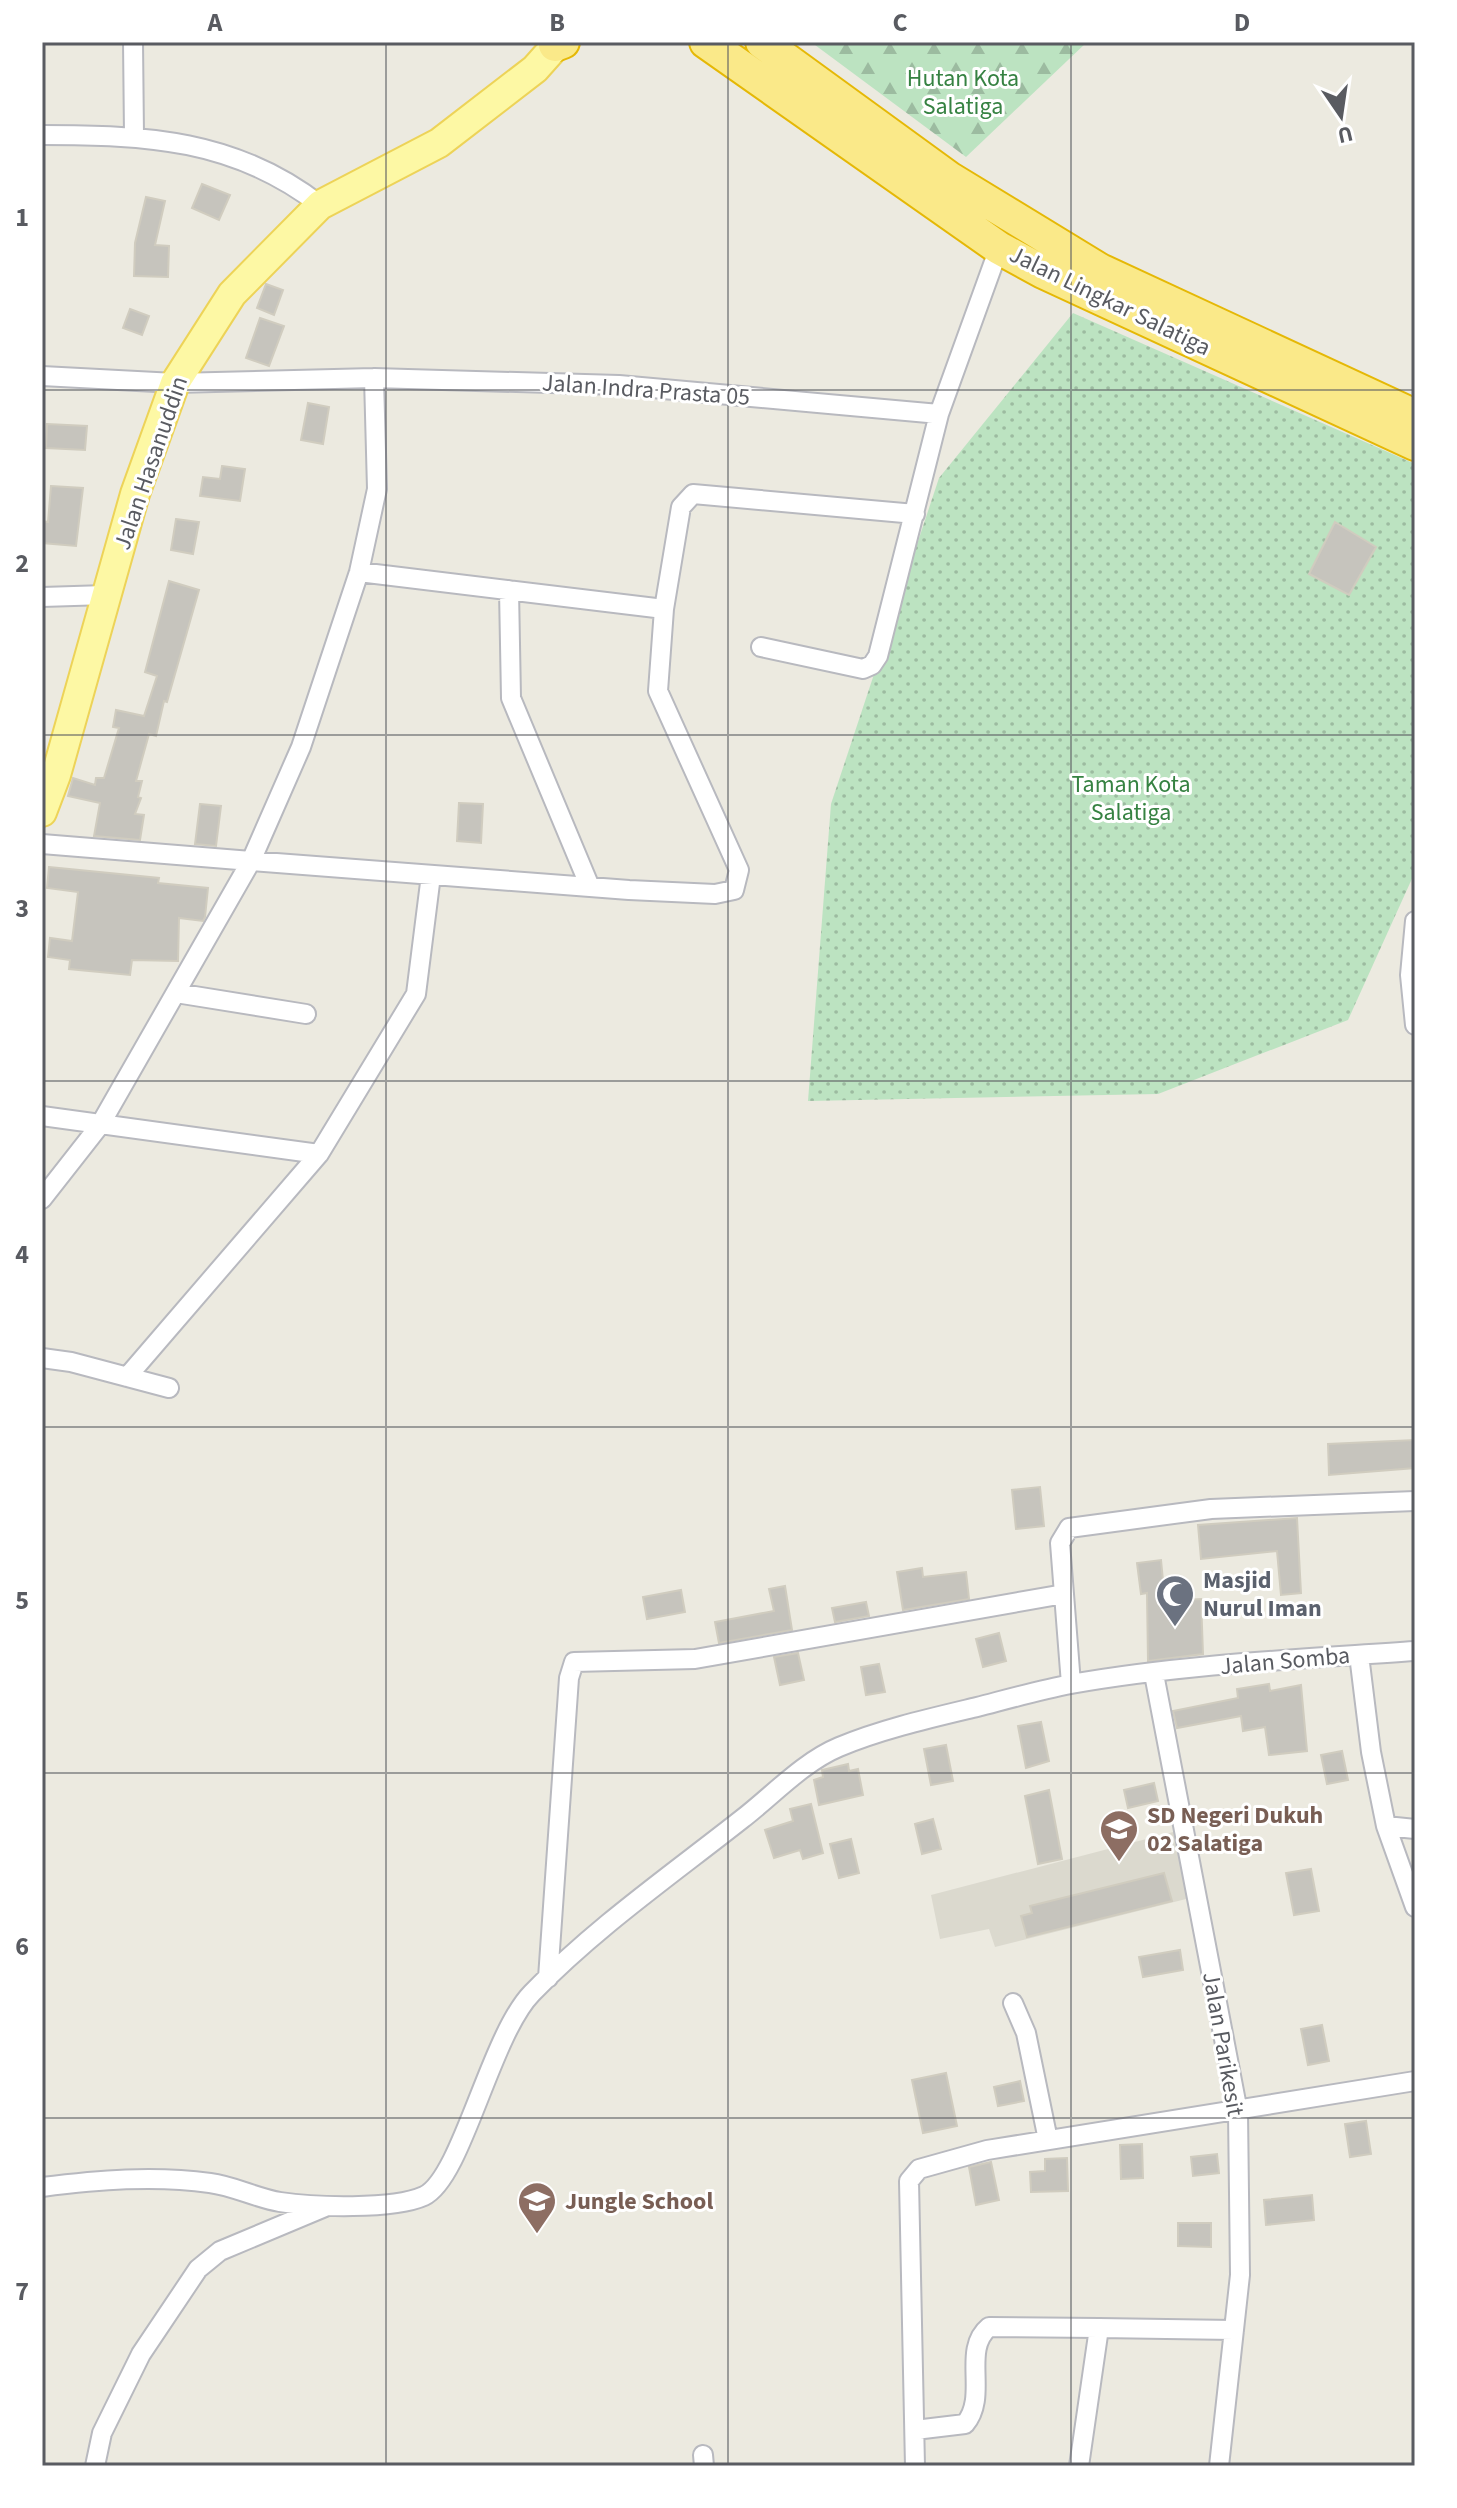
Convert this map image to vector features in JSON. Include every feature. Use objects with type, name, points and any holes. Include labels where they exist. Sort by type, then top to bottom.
[{"type":"highway","name":"Jalan Lingkar Salatiga","points":[[694,42],[716,50],[999,248],[1043,272],[1415,444]]},
{"type":"highway","name":"Jalan Lingkar Salatiga","points":[[762,42],[949,178],[1100,270],[1415,416]]},
{"type":"main road","name":"Jalan Hasanuddin","points":[[42,812],[56,775],[135,494],[175,383],[232,294],[320,205],[439,143],[535,69],[558,43]]},
{"type":"street","points":[[133,42],[134,135]]},
{"type":"street","points":[[42,135],[134,135],[254,163],[320,205]]},
{"type":"street","points":[[761,647],[863,669],[872,665],[878,656],[939,414],[999,248]]},
{"type":"street","name":"Jalan Indra Prasta 05","points":[[42,376],[175,383],[374,378],[619,385],[939,414]]},
{"type":"street","points":[[42,1199],[100,1125],[176,993],[251,861],[301,747],[359,572],[377,489],[374,378]]},
{"type":"street","points":[[42,844],[590,887],[715,894],[734,890],[739,870],[658,691],[664,609],[681,507],[693,494],[915,514]]},
{"type":"street","points":[[359,572],[664,609]]},
{"type":"street","points":[[509,590],[511,698],[590,887]]},
{"type":"street","points":[[42,597],[106,595]]},
{"type":"street","points":[[127,1377],[319,1154],[416,994],[431,875]]},
{"type":"street","points":[[1415,921],[1410,975],[1415,1025]]},
{"type":"street","points":[[176,993],[306,1014]]},
{"type":"street","points":[[42,1116],[319,1154]]},
{"type":"street","points":[[42,1358],[169,1388]]},
{"type":"street","points":[[1071,1684],[1060,1543],[1065,1532],[1075,1525],[1211,1509],[1415,1501]]},
{"type":"street","points":[[548,1978],[569,1678],[574,1662],[695,1659],[1064,1594]]},
{"type":"street","name":"Jalan Somba","points":[[42,2187],[105,2179],[142,2179],[211,2183],[272,2200],[331,2204],[400,2202],[425,2196],[440,2184],[516,2012],[548,1978],[611,1923],[830,1751],[950,1713],[1071,1684],[1415,1651]]},
{"type":"street","points":[[1359,1655],[1371,1752],[1386,1826],[1415,1907]]},
{"type":"street","name":"Jalan Parikesit","points":[[1154,1674],[1238,2112],[1240,2275],[1219,2466]]},
{"type":"street","points":[[1386,1826],[1415,1829]]},
{"type":"street","points":[[1013,2003],[1026,2033],[1048,2140]]},
{"type":"street","points":[[915,2466],[909,2181],[919,2169],[987,2150],[1238,2112],[1415,2081]]},
{"type":"street","points":[[95,2466],[102,2433],[141,2354],[198,2269],[220,2251],[331,2204]]},
{"type":"street","points":[[915,2430],[965,2424],[974,2413],[977,2344],[989,2327],[1234,2330]]},
{"type":"street","points":[[1079,2466],[1099,2328]]},
{"type":"shaded area","name":"SD Negeri Dukuh 02 Salatiga","points":[[1177,1831],[1190,1898],[995,1947],[989,1929],[940,1939],[931,1895]]},
{"type":"green space","name":"Hutan Kota Salatiga","points":[[811,42],[1087,42],[966,157]]},
{"type":"green space","name":"Taman Kota Salatiga","points":[[1073,313],[1415,464],[1415,872],[1348,1020],[1158,1094],[808,1101],[831,804],[939,478]]},
{"type":"building","points":[[202,184],[230,195],[219,220],[192,208]]},
{"type":"building","points":[[146,197],[165,201],[155,245],[169,246],[168,277],[134,276],[135,243]]},
{"type":"building","points":[[266,284],[283,290],[274,315],[257,308]]},
{"type":"building","points":[[130,309],[149,316],[142,335],[123,328]]},
{"type":"building","points":[[260,318],[284,326],[269,366],[246,358]]},
{"type":"building","points":[[308,403],[329,407],[323,444],[301,440]]},
{"type":"building","points":[[47,424],[87,426],[85,450],[46,448]]},
{"type":"building","points":[[222,466],[245,469],[240,501],[200,496],[203,477],[220,479]]},
{"type":"building","points":[[51,486],[83,488],[76,546],[42,543],[42,521],[48,522]]},
{"type":"building","points":[[176,519],[199,522],[193,554],[171,550]]},
{"type":"building","points":[[1335,522],[1376,547],[1349,595],[1309,574]]},
{"type":"building","points":[[169,581],[199,590],[156,736],[149,734],[136,781],[142,781],[138,797],[141,798],[135,814],[144,815],[140,840],[94,836],[100,803],[68,796],[73,778],[95,785],[96,778],[104,778],[119,728],[113,727],[116,710],[144,716],[157,676],[145,672]]},
{"type":"building","points":[[459,803],[483,804],[481,843],[457,841]]},
{"type":"building","points":[[200,804],[221,806],[216,846],[195,844]]},
{"type":"building","points":[[49,867],[159,878],[158,883],[208,888],[205,917],[203,921],[179,918],[178,961],[132,960],[130,975],[69,969],[70,960],[48,957],[50,938],[72,941],[78,892],[47,888]]},
{"type":"building","points":[[1415,1440],[1415,1468],[1329,1475],[1328,1444]]},
{"type":"building","points":[[1040,1487],[1044,1526],[1016,1529],[1012,1490]]},
{"type":"building","points":[[1297,1518],[1301,1593],[1281,1595],[1277,1551],[1201,1559],[1198,1525]]},
{"type":"building","name":"Masjid Nurul Iman","points":[[1161,1560],[1165,1601],[1201,1599],[1203,1654],[1148,1661],[1147,1593],[1141,1594],[1137,1563]]},
{"type":"building","points":[[922,1568],[923,1577],[966,1572],[969,1599],[903,1610],[897,1572]]},
{"type":"building","points":[[785,1586],[792,1630],[719,1643],[715,1622],[774,1611],[769,1589]]},
{"type":"building","points":[[681,1590],[685,1612],[647,1619],[643,1597]]},
{"type":"building","points":[[866,1602],[869,1616],[835,1622],[832,1608]]},
{"type":"building","points":[[999,1633],[1006,1661],[983,1667],[976,1639]]},
{"type":"building","points":[[798,1653],[804,1680],[780,1685],[774,1657]]},
{"type":"building","points":[[879,1664],[885,1692],[866,1695],[861,1667]]},
{"type":"building","points":[[1269,1684],[1270,1691],[1301,1685],[1307,1751],[1269,1755],[1265,1727],[1243,1731],[1241,1716],[1177,1728],[1173,1711],[1238,1698],[1237,1689]]},
{"type":"building","points":[[1041,1722],[1049,1761],[1026,1768],[1018,1726]]},
{"type":"building","points":[[946,1745],[953,1781],[931,1785],[924,1749]]},
{"type":"building","points":[[1342,1751],[1348,1780],[1327,1784],[1321,1755]]},
{"type":"building","points":[[848,1764],[849,1771],[858,1769],[863,1795],[819,1805],[814,1780],[823,1777],[822,1770]]},
{"type":"building","points":[[1154,1783],[1158,1801],[1128,1808],[1124,1790]]},
{"type":"building","points":[[1049,1790],[1062,1859],[1038,1864],[1025,1796]]},
{"type":"building","points":[[811,1804],[823,1853],[803,1859],[800,1850],[774,1858],[765,1830],[793,1821],[790,1809]]},
{"type":"building","points":[[933,1819],[941,1849],[922,1854],[915,1824]]},
{"type":"building","points":[[851,1839],[859,1873],[839,1878],[830,1844]]},
{"type":"building","points":[[1311,1869],[1319,1911],[1294,1915],[1286,1873]]},
{"type":"building","points":[[1164,1873],[1172,1901],[1027,1937],[1021,1916],[1032,1913],[1030,1906]]},
{"type":"building","points":[[1180,1950],[1183,1970],[1143,1977],[1139,1957]]},
{"type":"building","points":[[1322,2025],[1329,2061],[1308,2065],[1301,2029]]},
{"type":"building","points":[[946,2073],[957,2126],[923,2133],[912,2080]]},
{"type":"building","points":[[1020,2081],[1024,2101],[998,2106],[994,2087]]},
{"type":"building","points":[[1366,2121],[1371,2154],[1350,2157],[1345,2124]]},
{"type":"building","points":[[1142,2144],[1143,2178],[1121,2179],[1120,2145]]},
{"type":"building","points":[[1217,2154],[1219,2173],[1193,2176],[1191,2157]]},
{"type":"building","points":[[1067,2158],[1068,2191],[1031,2192],[1030,2172],[1045,2171],[1045,2159]]},
{"type":"building","points":[[991,2162],[999,2200],[976,2205],[969,2167]]},
{"type":"building","points":[[1312,2195],[1314,2220],[1266,2225],[1264,2200]]},
{"type":"building","points":[[1178,2223],[1211,2223],[1211,2247],[1178,2246]]},
{"type":"place","name":"Masjid Nurul Iman","points":[[1175,1628]]},
{"type":"place","name":"SD Negeri Dukuh 02 Salatiga","points":[[1119,1863]]},
{"type":"place","name":"Jungle School","points":[[537,2235]]}]
